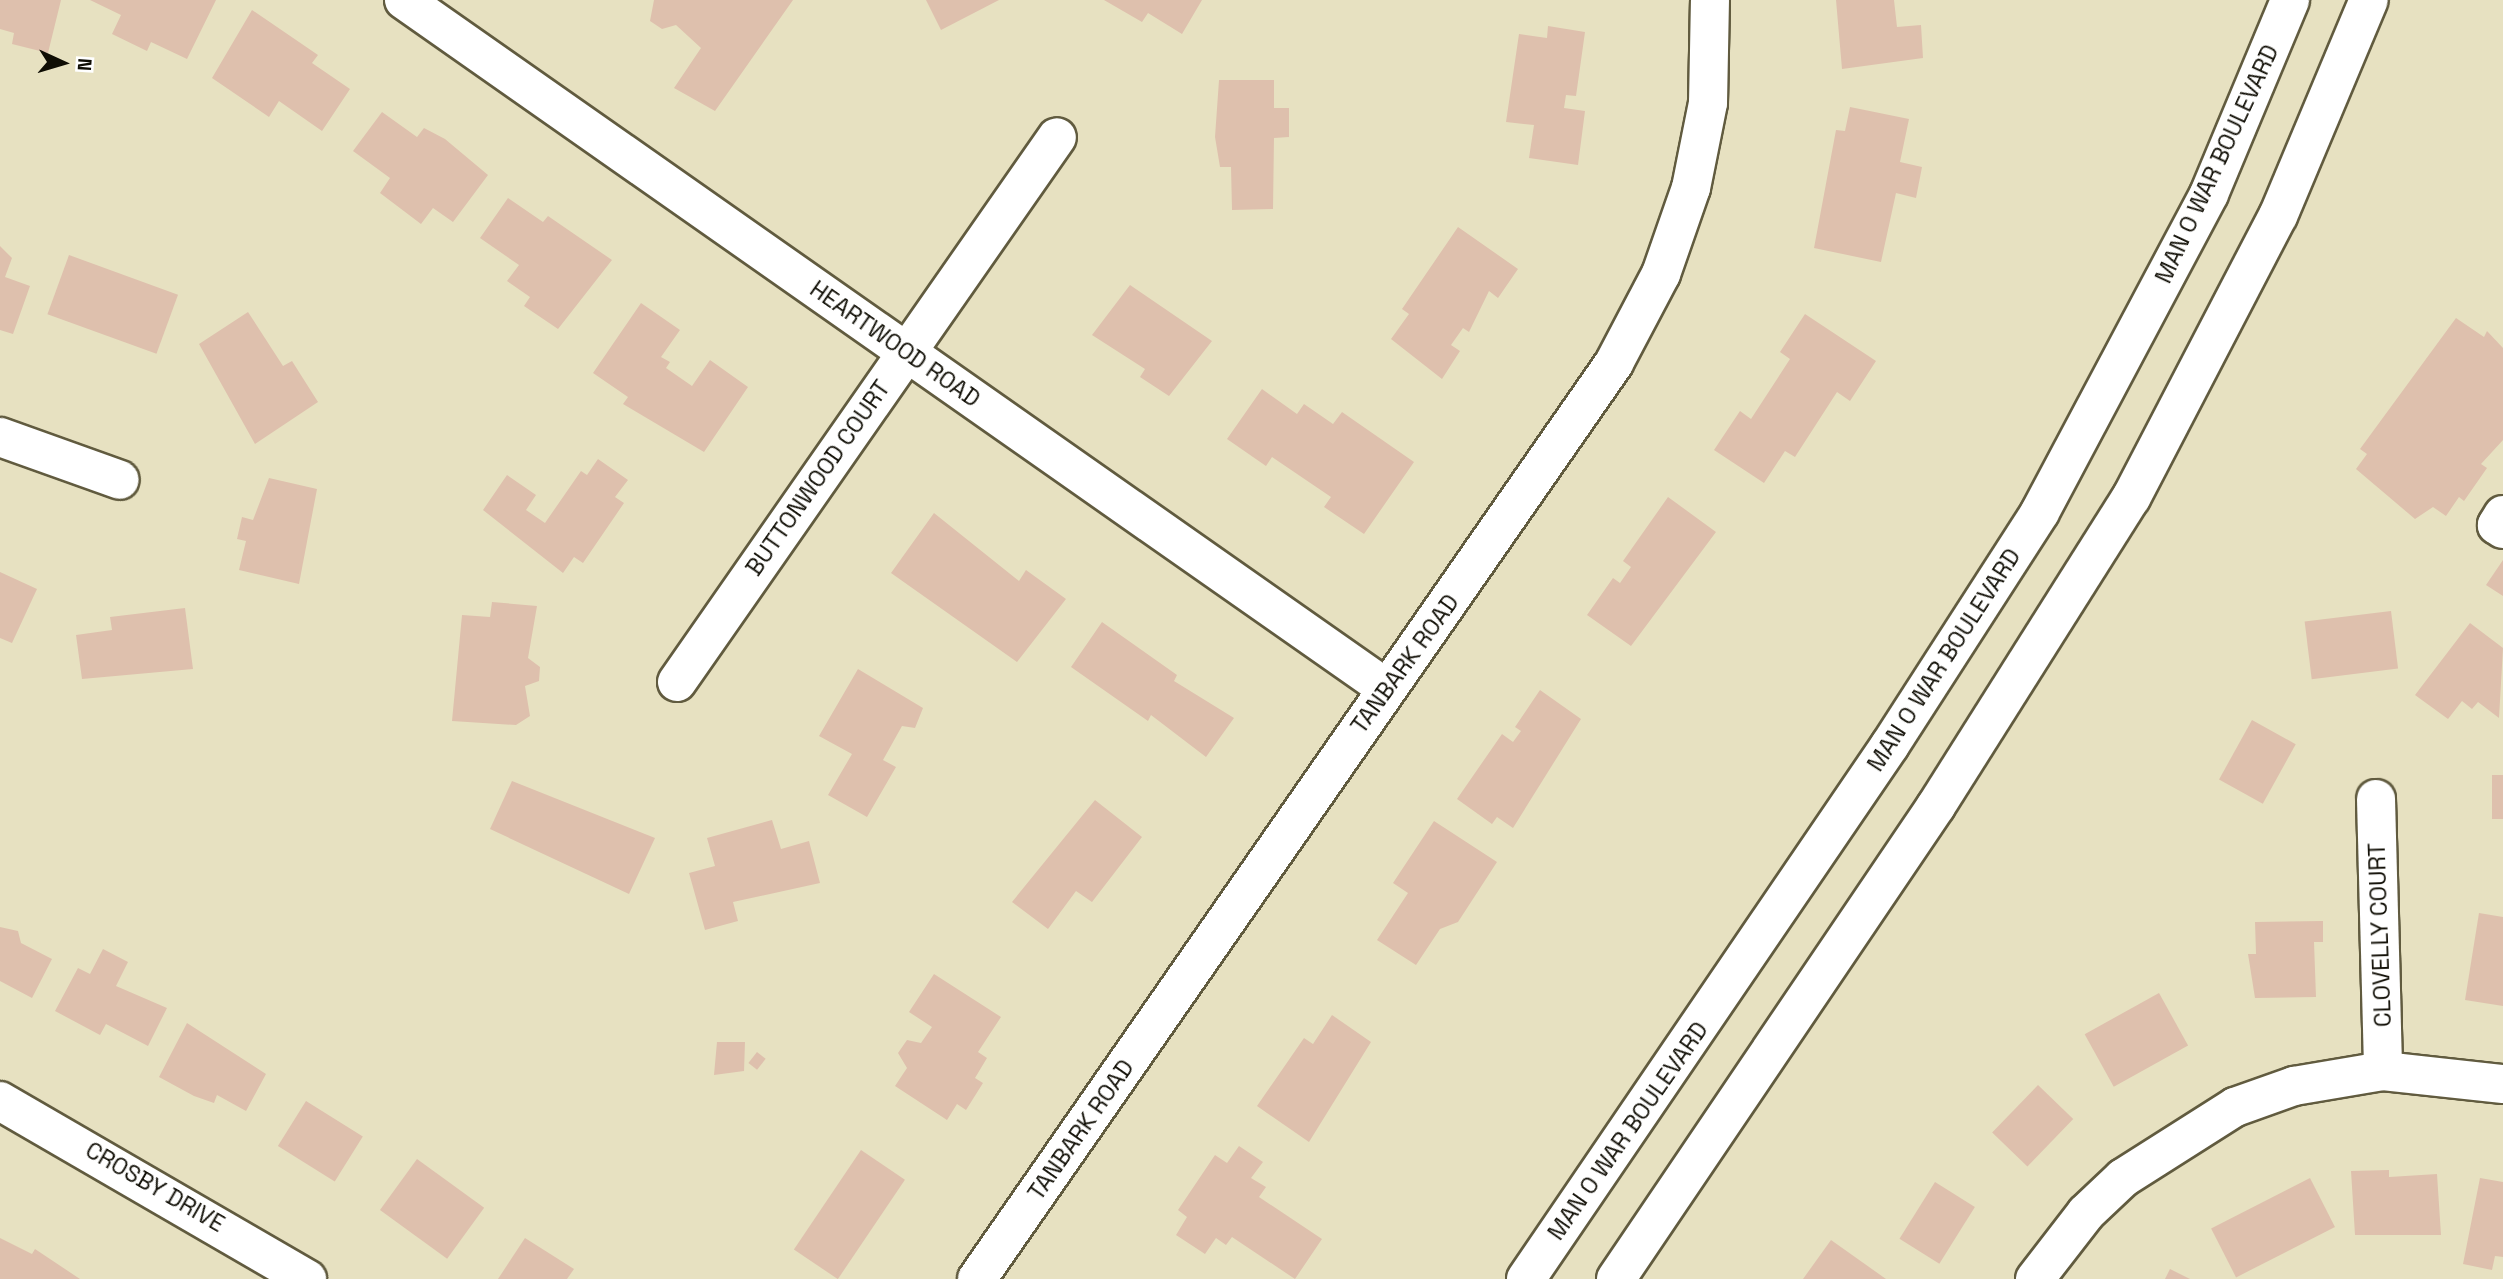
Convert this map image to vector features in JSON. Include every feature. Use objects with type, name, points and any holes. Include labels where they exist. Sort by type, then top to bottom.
[{"type":"street","name":"HEARTWOOD ROAD","points":[[404,0],[1386,688]]},
{"type":"street","name":"TANBARK ROAD","points":[[977,1279],[1607,374],[1661,274],[1691,188],[1708,103],[1710,0]]},
{"type":"street","name":"MAN O WAR BOULEVARD","points":[[1526,1279],[2040,512],[2208,194],[2290,0]]},
{"type":"street","points":[[1616,1279],[1937,806],[2131,498],[2278,216],[2369,0]]},
{"type":"street","name":"BUTTONWOOD COURT","points":[[677,682],[1057,136]]},
{"type":"street","points":[[0,437],[120,480]]},
{"type":"street","points":[[2503,515],[2497,525],[2503,528]]},
{"type":"street","name":"CLOVELLY COURT","points":[[2376,799],[2384,1071]]},
{"type":"street","points":[[2035,1279],[2085,1213],[2195,1127],[2294,1086],[2384,1071],[2503,1084]]},
{"type":"street","name":"CROSBY DRIVE","points":[[0,1101],[307,1279]]},
{"type":"building","points":[[0,0],[61,0],[48,53],[12,44],[14,33],[0,29]]},
{"type":"building","points":[[90,0],[216,0],[187,59],[151,42],[147,51],[112,34],[121,15]]},
{"type":"building","points":[[654,0],[793,0],[715,111],[674,88],[701,48],[676,25],[662,29],[650,21]]},
{"type":"building","points":[[926,0],[999,0],[941,30]]},
{"type":"building","points":[[1104,0],[1202,0],[1182,34],[1148,13],[1142,22]]},
{"type":"building","points":[[1836,0],[1894,0],[1897,27],[1921,25],[1923,58],[1842,69]]},
{"type":"building","points":[[252,10],[318,55],[312,63],[350,89],[322,131],[279,101],[269,117],[212,78]]},
{"type":"building","points":[[1548,26],[1585,32],[1576,96],[1566,95],[1564,108],[1585,111],[1578,165],[1529,158],[1534,125],[1506,122],[1519,34],[1547,38]]},
{"type":"building","points":[[1219,80],[1274,80],[1274,108],[1289,108],[1289,137],[1274,138],[1273,209],[1232,210],[1231,167],[1220,167],[1215,137]]},
{"type":"building","points":[[1850,107],[1909,119],[1900,162],[1922,167],[1916,198],[1896,193],[1881,262],[1814,248],[1836,130],[1845,131]]},
{"type":"building","points":[[382,112],[417,137],[424,128],[445,139],[488,175],[453,222],[433,208],[421,224],[380,193],[390,178],[353,151]]},
{"type":"building","points":[[508,198],[543,222],[548,216],[612,260],[558,329],[524,306],[530,297],[507,281],[519,265],[480,238]]},
{"type":"building","points":[[1458,227],[1518,269],[1498,298],[1489,291],[1469,332],[1463,328],[1451,345],[1460,351],[1442,379],[1391,339],[1409,314],[1402,309]]},
{"type":"building","points":[[0,246],[12,258],[5,277],[30,286],[13,334],[0,330]]},
{"type":"building","points":[[69,255],[178,295],[156,354],[47,314]]},
{"type":"building","points":[[1130,285],[1212,341],[1169,396],[1140,377],[1145,369],[1092,335]]},
{"type":"building","points":[[641,303],[680,330],[661,357],[670,362],[666,368],[692,386],[710,360],[748,387],[704,452],[623,404],[628,397],[593,373]]},
{"type":"building","points":[[248,312],[283,366],[292,361],[318,402],[255,444],[199,344]]},
{"type":"building","points":[[1805,314],[1876,361],[1850,401],[1837,392],[1795,457],[1785,451],[1764,483],[1714,450],[1740,411],[1751,419],[1790,359],[1780,352]]},
{"type":"building","points":[[2456,318],[2484,337],[2487,331],[2503,348],[2503,440],[2481,464],[2487,468],[2464,501],[2459,497],[2446,516],[2433,507],[2415,519],[2356,469],[2367,454],[2360,449]]},
{"type":"building","points":[[1262,389],[1297,414],[1304,404],[1333,424],[1342,412],[1414,462],[1364,534],[1324,507],[1331,497],[1272,457],[1266,466],[1227,439]]},
{"type":"building","points":[[598,459],[628,480],[615,497],[624,503],[583,563],[574,557],[563,573],[483,510],[507,475],[536,495],[526,510],[545,523],[581,471],[587,475]]},
{"type":"building","points":[[269,478],[317,489],[299,584],[239,570],[246,541],[237,539],[242,517],[253,520]]},
{"type":"building","points":[[1668,497],[1716,532],[1631,646],[1587,615],[1613,578],[1620,583],[1631,567],[1623,561]]},
{"type":"building","points":[[934,513],[1019,581],[1026,570],[1066,599],[1017,662],[891,573]]},
{"type":"building","points":[[2503,560],[2503,596],[2486,585]]},
{"type":"building","points":[[0,572],[37,589],[12,643],[0,638]]},
{"type":"building","points":[[492,602],[537,606],[528,658],[540,667],[539,681],[525,686],[530,716],[516,725],[452,721],[462,615],[490,617]]},
{"type":"building","points":[[185,608],[193,669],[82,679],[76,635],[112,630],[110,617]]},
{"type":"building","points":[[2391,611],[2398,669],[2312,679],[2305,622]]},
{"type":"building","points":[[1102,622],[1177,675],[1174,681],[1234,718],[1206,757],[1151,715],[1148,721],[1071,667]]},
{"type":"building","points":[[2470,623],[2503,648],[2499,718],[2478,702],[2472,709],[2462,701],[2448,719],[2415,695]]},
{"type":"building","points":[[858,669],[923,708],[915,728],[902,726],[883,760],[896,767],[867,817],[828,795],[852,754],[819,736]]},
{"type":"building","points":[[1540,690],[1581,719],[1513,828],[1497,817],[1492,824],[1457,799],[1502,734],[1513,742],[1521,731],[1515,727]]},
{"type":"building","points":[[2252,720],[2296,744],[2263,804],[2219,779]]},
{"type":"building","points":[[2492,775],[2503,775],[2503,819],[2492,819]]},
{"type":"building","points":[[512,781],[655,838],[629,894],[490,829]]},
{"type":"building","points":[[1095,800],[1142,837],[1092,902],[1076,891],[1048,929],[1012,902]]},
{"type":"building","points":[[772,820],[781,849],[809,841],[820,883],[733,902],[738,921],[705,930],[689,873],[715,866],[707,838]]},
{"type":"building","points":[[1434,821],[1497,862],[1458,922],[1440,929],[1416,965],[1377,940],[1408,893],[1393,883]]},
{"type":"building","points":[[2479,913],[2503,917],[2503,1006],[2465,1000]]},
{"type":"building","points":[[2323,921],[2323,942],[2314,942],[2316,997],[2255,998],[2248,954],[2256,954],[2255,922]]},
{"type":"building","points":[[0,927],[18,931],[21,943],[52,959],[32,998],[0,981]]},
{"type":"building","points":[[103,949],[128,962],[116,986],[167,1008],[148,1046],[106,1024],[100,1035],[55,1011],[78,968],[90,974]]},
{"type":"building","points":[[934,974],[1001,1017],[978,1052],[987,1058],[975,1078],[983,1083],[966,1110],[957,1104],[947,1120],[895,1086],[907,1068],[898,1053],[907,1040],[921,1043],[932,1027],[909,1012]]},
{"type":"building","points":[[2159,993],[2188,1045],[2114,1087],[2085,1034]]},
{"type":"building","points":[[1332,1015],[1371,1042],[1309,1142],[1257,1106],[1304,1038],[1313,1044]]},
{"type":"building","points":[[187,1023],[266,1074],[246,1111],[217,1095],[214,1103],[194,1096],[159,1077]]},
{"type":"building","points":[[717,1042],[745,1042],[744,1071],[714,1075]]},
{"type":"building","points":[[757,1052],[766,1059],[757,1070],[748,1063]]},
{"type":"building","points":[[2038,1085],[2073,1119],[2027,1167],[1992,1132]]},
{"type":"building","points":[[306,1101],[363,1137],[335,1181],[278,1146]]},
{"type":"building","points":[[1239,1146],[1263,1162],[1251,1178],[1266,1187],[1259,1197],[1322,1239],[1295,1279],[1232,1237],[1226,1245],[1216,1238],[1205,1254],[1176,1235],[1187,1217],[1178,1210],[1215,1155],[1227,1163]]},
{"type":"building","points":[[861,1150],[905,1180],[838,1279],[794,1249]]},
{"type":"building","points":[[417,1159],[484,1208],[447,1259],[380,1210]]},
{"type":"building","points":[[2389,1170],[2389,1177],[2437,1174],[2441,1235],[2355,1235],[2351,1171]]},
{"type":"building","points":[[2310,1178],[2335,1227],[2236,1277],[2211,1228]]},
{"type":"building","points":[[2480,1178],[2503,1182],[2503,1257],[2495,1256],[2492,1270],[2463,1264]]},
{"type":"building","points":[[1935,1182],[1975,1207],[1939,1264],[1899,1239]]},
{"type":"building","points":[[0,1238],[32,1254],[35,1249],[80,1279],[0,1279]]},
{"type":"building","points":[[525,1238],[574,1269],[567,1279],[498,1279]]},
{"type":"building","points":[[1831,1240],[1886,1279],[1803,1279]]},
{"type":"building","points":[[2170,1269],[2190,1279],[2165,1279]]}]
